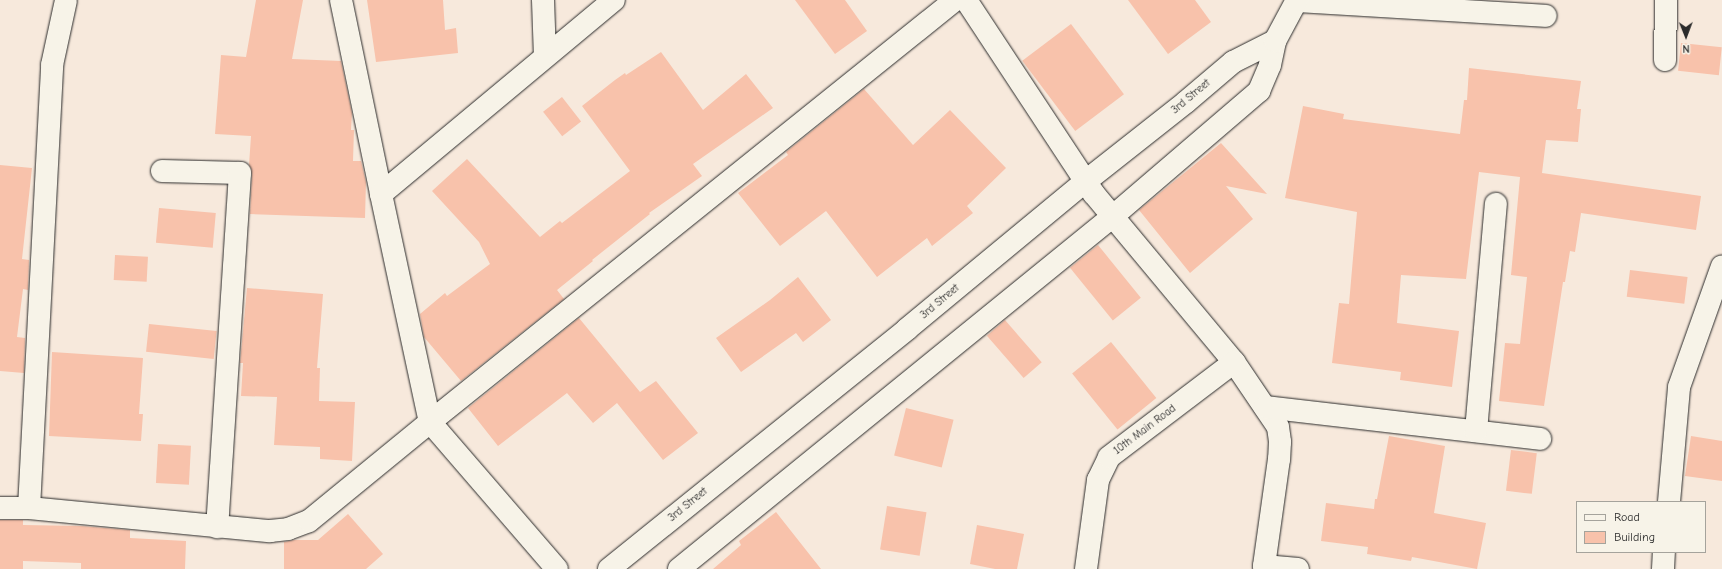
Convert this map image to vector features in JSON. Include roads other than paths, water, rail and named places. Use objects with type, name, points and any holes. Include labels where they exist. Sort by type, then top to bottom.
[{"type":"street","points":[[29,508],[52,65],[66,0]]},
{"type":"street","points":[[342,0],[381,194],[430,422],[557,569]]},
{"type":"street","points":[[543,0],[545,56]]},
{"type":"street","points":[[381,194],[614,0]]},
{"type":"street","points":[[0,508],[29,508],[270,531],[288,529],[309,521],[955,0]]},
{"type":"street","points":[[966,0],[1086,181],[1112,217],[1234,362],[1278,427],[1280,442],[1264,567],[1298,569]]},
{"type":"street","points":[[1665,60],[1666,0]]},
{"type":"street","points":[[679,569],[1112,217],[1259,91],[1270,65],[1275,42],[1296,1],[1546,16]]},
{"type":"street","name":"3rd Street","points":[[609,569],[907,329],[1233,62],[1275,42]]},
{"type":"street","points":[[162,171],[240,173],[218,527]]},
{"type":"street","points":[[1476,431],[1496,204]]},
{"type":"street","points":[[1668,501],[1679,387],[1722,266]]},
{"type":"street","name":"10th Main Road","points":[[1086,569],[1098,480],[1109,457],[1234,362]]},
{"type":"street","points":[[1264,407],[1540,439]]},
{"type":"street","points":[[1663,569],[1664,553]]}]
